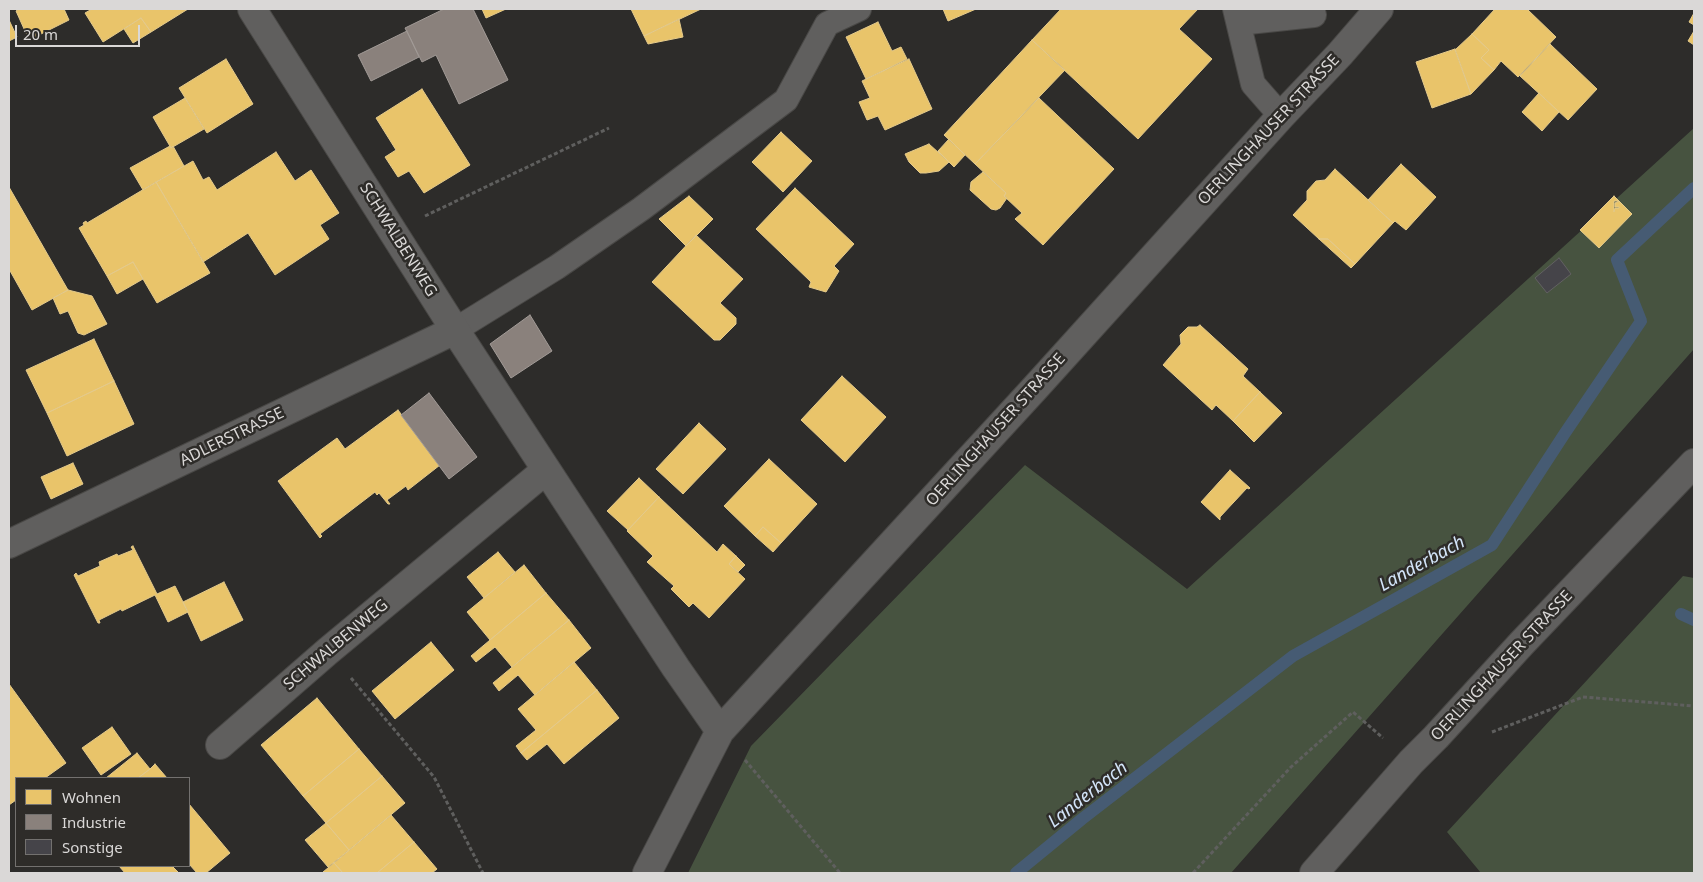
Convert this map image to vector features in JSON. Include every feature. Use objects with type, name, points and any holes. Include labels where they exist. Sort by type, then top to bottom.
[{"type":"street","name":"SCHWALBENWEG","points":[[252,9],[455,330],[676,668],[720,731]]},
{"type":"street","name":"OERLINGHAUSER STRASSE","points":[[647,873],[720,731],[1035,388],[1281,116],[1340,54],[1379,9]]},
{"type":"street","name":"ADLERSTRASSE","points":[[9,544],[455,330]]},
{"type":"street","name":"OERLINGHAUSER STRASSE","points":[[1314,873],[1411,762],[1694,463]]},
{"type":"street","name":"SCHWALBENWEG","points":[[220,745],[328,651],[546,470]]},
{"type":"lane","points":[[455,330],[557,266],[641,210],[786,100],[827,24],[859,9]]},
{"type":"lane","points":[[1281,116],[1253,84],[1237,16],[1314,15]]},
{"type":"path","points":[[393,232],[609,128]]},
{"type":"path","points":[[328,651],[434,777],[483,873]]},
{"type":"path","points":[[1492,732],[1583,697],[1694,706]]},
{"type":"path","points":[[1193,873],[1291,766],[1353,712],[1411,762]]},
{"type":"path","points":[[720,731],[840,873]]},
{"type":"green space","points":[[1694,128],[1694,349],[1231,873],[688,873],[751,746],[1025,465],[1187,589]]},
{"type":"green space","points":[[1683,576],[1694,578],[1694,873],[1481,873],[1447,832]]},
{"type":"building: Wohnen","points":[[19,9],[64,9],[69,20],[29,40],[16,11]]},
{"type":"building: Wohnen","points":[[92,9],[188,9],[151,32],[141,18],[103,42],[85,13]]},
{"type":"building: Wohnen","points":[[482,9],[506,9],[486,18]]},
{"type":"building: Wohnen","points":[[631,9],[701,9],[644,36]]},
{"type":"building: Wohnen","points":[[943,9],[976,9],[948,21]]},
{"type":"building: Wohnen","points":[[1061,9],[1198,9],[1179,29],[1212,59],[1138,139],[1032,40]]},
{"type":"building: Wohnen","points":[[1495,9],[1527,9],[1556,37],[1518,77],[1501,61],[1494,70],[1481,58],[1489,50],[1472,34]]},
{"type":"building: Wohnen","points":[[1694,13],[1694,25],[1689,22]]},
{"type":"building: Wohnen","points":[[141,18],[151,32],[133,43],[124,29]]},
{"type":"building: Wohnen","points":[[679,19],[683,37],[648,44],[644,36]]},
{"type":"building: Wohnen","points":[[9,20],[17,37],[9,41]]},
{"type":"building: Wohnen","points":[[878,22],[892,51],[901,47],[907,59],[866,79],[846,37]]},
{"type":"building: Wohnen","points":[[1694,31],[1694,45],[1688,41]]},
{"type":"building: Wohnen","points":[[1472,34],[1489,50],[1481,58],[1494,70],[1471,94],[1455,50]]},
{"type":"building: Wohnen","points":[[1032,40],[1065,70],[975,164],[944,135]]},
{"type":"building: Wohnen","points":[[1550,44],[1597,89],[1568,120],[1520,76]]},
{"type":"building: Wohnen","points":[[1455,49],[1471,94],[1432,108],[1416,62]]},
{"type":"building: Wohnen","points":[[226,59],[253,104],[207,133],[179,88]]},
{"type":"building: Wohnen","points":[[909,59],[932,109],[885,130],[878,116],[867,120],[859,102],[870,98],[862,81]]},
{"type":"building: Wohnen","points":[[422,89],[470,165],[424,193],[409,171],[398,177],[385,157],[396,150],[376,118]]},
{"type":"building: Wohnen","points":[[1539,93],[1559,112],[1542,131],[1522,112]]},
{"type":"building: Wohnen","points":[[185,98],[204,129],[171,148],[153,117]]},
{"type":"building: Wohnen","points":[[1039,98],[1114,169],[1043,245],[1015,219],[1022,213],[1004,196],[1006,193],[975,164]]},
{"type":"building: Wohnen","points":[[781,132],[812,161],[783,192],[752,162]]},
{"type":"building: Wohnen","points":[[949,139],[965,155],[954,167],[938,151]]},
{"type":"building: Wohnen","points":[[929,144],[949,162],[939,171],[920,173],[909,162],[905,154]]},
{"type":"building: Wohnen","points":[[170,146],[171,148],[173,146],[184,166],[143,190],[130,168]]},
{"type":"building: Wohnen","points":[[276,152],[295,181],[311,170],[339,213],[320,225],[329,239],[275,275],[248,233],[203,262],[156,182],[193,161],[203,180],[209,177],[217,190]]},
{"type":"building: Wohnen","points":[[1401,164],[1436,197],[1406,230],[1395,221],[1393,223],[1368,200]]},
{"type":"building: Wohnen","points":[[1335,169],[1393,223],[1355,264],[1328,239],[1319,239],[1293,215],[1307,200],[1307,191],[1316,181],[1325,180]]},
{"type":"building: Wohnen","points":[[983,172],[1006,193],[1004,196],[1007,198],[1000,208],[996,210],[991,209],[970,190],[971,182]]},
{"type":"building: Wohnen","points":[[156,182],[210,273],[157,303],[133,262],[107,276],[79,228],[86,221],[87,223]]},
{"type":"building: Wohnen","points":[[9,187],[68,290],[32,310],[9,269]]},
{"type":"building: Wohnen","points":[[795,188],[854,244],[834,266],[839,271],[826,292],[809,287],[811,282],[756,229]]},
{"type":"building: Wohnen","points":[[689,196],[713,219],[686,246],[659,219]]},
{"type":"building: Wohnen","points":[[1614,196],[1619,201],[1632,214],[1599,248],[1580,230]],"holes":[[[1614,201],[1619,201],[1615,203],[1615,207],[1619,208],[1615,208],[1614,212]]]},
{"type":"building: Wohnen","points":[[696,235],[743,279],[720,303],[736,318],[736,324],[720,340],[714,340],[652,282]]},
{"type":"building: Wohnen","points":[[1319,239],[1328,239],[1355,264],[1351,268]]},
{"type":"building: Wohnen","points":[[133,262],[143,279],[117,294],[107,276]]},
{"type":"building: Wohnen","points":[[68,290],[92,296],[107,324],[84,335],[78,333],[68,311],[60,314],[53,298]]},
{"type":"building: Wohnen","points":[[1200,325],[1248,369],[1243,376],[1260,392],[1233,421],[1216,405],[1212,410],[1163,365],[1181,344],[1180,335],[1188,327]]},
{"type":"building: Wohnen","points":[[94,339],[114,381],[47,413],[26,370]]},
{"type":"building: Wohnen","points":[[842,376],[886,417],[845,462],[801,420]]},
{"type":"building: Wohnen","points":[[114,381],[134,424],[67,456],[47,413]]},
{"type":"building: Wohnen","points":[[1260,392],[1282,413],[1254,442],[1233,421]]},
{"type":"building: Wohnen","points":[[398,410],[440,465],[408,490],[406,486],[387,500],[390,504],[379,493],[377,495],[375,492],[320,534],[322,536],[320,538],[278,481],[337,438],[345,449]]},
{"type":"building: Wohnen","points":[[699,423],[726,449],[683,494],[656,469]]},
{"type":"building: Wohnen","points":[[769,459],[817,504],[781,543],[763,527],[755,536],[724,506]]},
{"type":"building: Wohnen","points":[[73,463],[83,484],[51,499],[41,477]]},
{"type":"building: Wohnen","points":[[1230,470],[1250,488],[1247,488],[1220,517],[1220,520],[1201,502]]},
{"type":"building: Wohnen","points":[[639,478],[659,497],[628,530],[607,511]]},
{"type":"building: Wohnen","points":[[659,497],[717,552],[723,544],[736,556],[729,564],[745,579],[709,618],[693,603],[689,607],[671,589],[674,586],[647,562],[653,556],[627,531]]},
{"type":"building: Wohnen","points":[[763,527],[781,543],[773,552],[755,536]]},
{"type":"building: Wohnen","points":[[133,546],[157,594],[175,586],[188,612],[168,622],[155,595],[122,611],[121,609],[99,620],[100,623],[98,623],[74,575],[76,573],[78,576],[100,566],[99,562],[117,554],[118,556],[133,550],[131,547]]},
{"type":"building: Wohnen","points":[[498,552],[515,572],[484,598],[467,577]]},
{"type":"building: Wohnen","points":[[736,556],[745,565],[738,572],[729,564]]},
{"type":"building: Wohnen","points":[[524,565],[546,593],[490,640],[467,612]]},
{"type":"building: Wohnen","points":[[224,582],[243,620],[201,641],[183,602]]},
{"type":"building: Wohnen","points":[[546,593],[569,620],[512,667],[495,647],[476,662],[471,656]]},
{"type":"building: Wohnen","points":[[569,620],[591,648],[535,695],[518,675],[499,691],[493,683]]},
{"type":"building: Wohnen","points":[[431,642],[454,670],[395,719],[372,691]]},
{"type":"building: Wohnen","points":[[574,662],[597,690],[521,753],[516,746],[536,730],[518,709]]},
{"type":"building: Wohnen","points":[[9,684],[66,763],[46,777],[15,777],[15,801],[9,805]]},
{"type":"building: Wohnen","points":[[597,690],[619,718],[564,764],[547,744],[527,760],[521,753]]},
{"type":"building: Wohnen","points":[[317,698],[359,749],[303,796],[261,745]]},
{"type":"building: Wohnen","points":[[112,727],[131,754],[101,775],[82,748]]},
{"type":"building: Wohnen","points":[[359,749],[382,776],[326,823],[303,796]]},
{"type":"building: Wohnen","points":[[137,753],[150,769],[139,777],[107,777]]},
{"type":"building: Wohnen","points":[[155,764],[166,777],[139,777]]},
{"type":"building: Wohnen","points":[[382,776],[405,803],[349,850],[326,823]]},
{"type":"building: Wohnen","points":[[190,805],[230,853],[206,873],[197,873],[190,865]]},
{"type":"building: Wohnen","points":[[391,815],[414,842],[377,873],[343,873],[334,863]]},
{"type":"building: Wohnen","points":[[326,823],[349,850],[328,867],[305,840]]},
{"type":"building: Wohnen","points":[[414,842],[437,869],[432,873],[377,873]]},
{"type":"building: Wohnen","points":[[334,863],[343,873],[323,872]]},
{"type":"building: Wohnen","points":[[120,867],[173,867],[179,873],[125,873]]},
{"type":"building: Industrie","points":[[444,9],[473,9],[508,80],[459,104],[436,55],[422,62],[405,28]]},
{"type":"building: Industrie","points":[[407,31],[419,57],[371,81],[358,55]]},
{"type":"building: Industrie","points":[[530,315],[552,351],[511,378],[490,344]]},
{"type":"building: Industrie","points":[[429,393],[477,457],[449,479],[401,415]]},
{"type":"building: Sonstige","points":[[1559,258],[1571,274],[1547,293],[1535,278]]},
{"type":"waterway","name":"Landerbach","points":[[1016,873],[1082,819],[1293,656],[1492,545],[1641,321],[1617,260],[1694,188]]},
{"type":"waterway","points":[[1681,614],[1694,620]]}]
